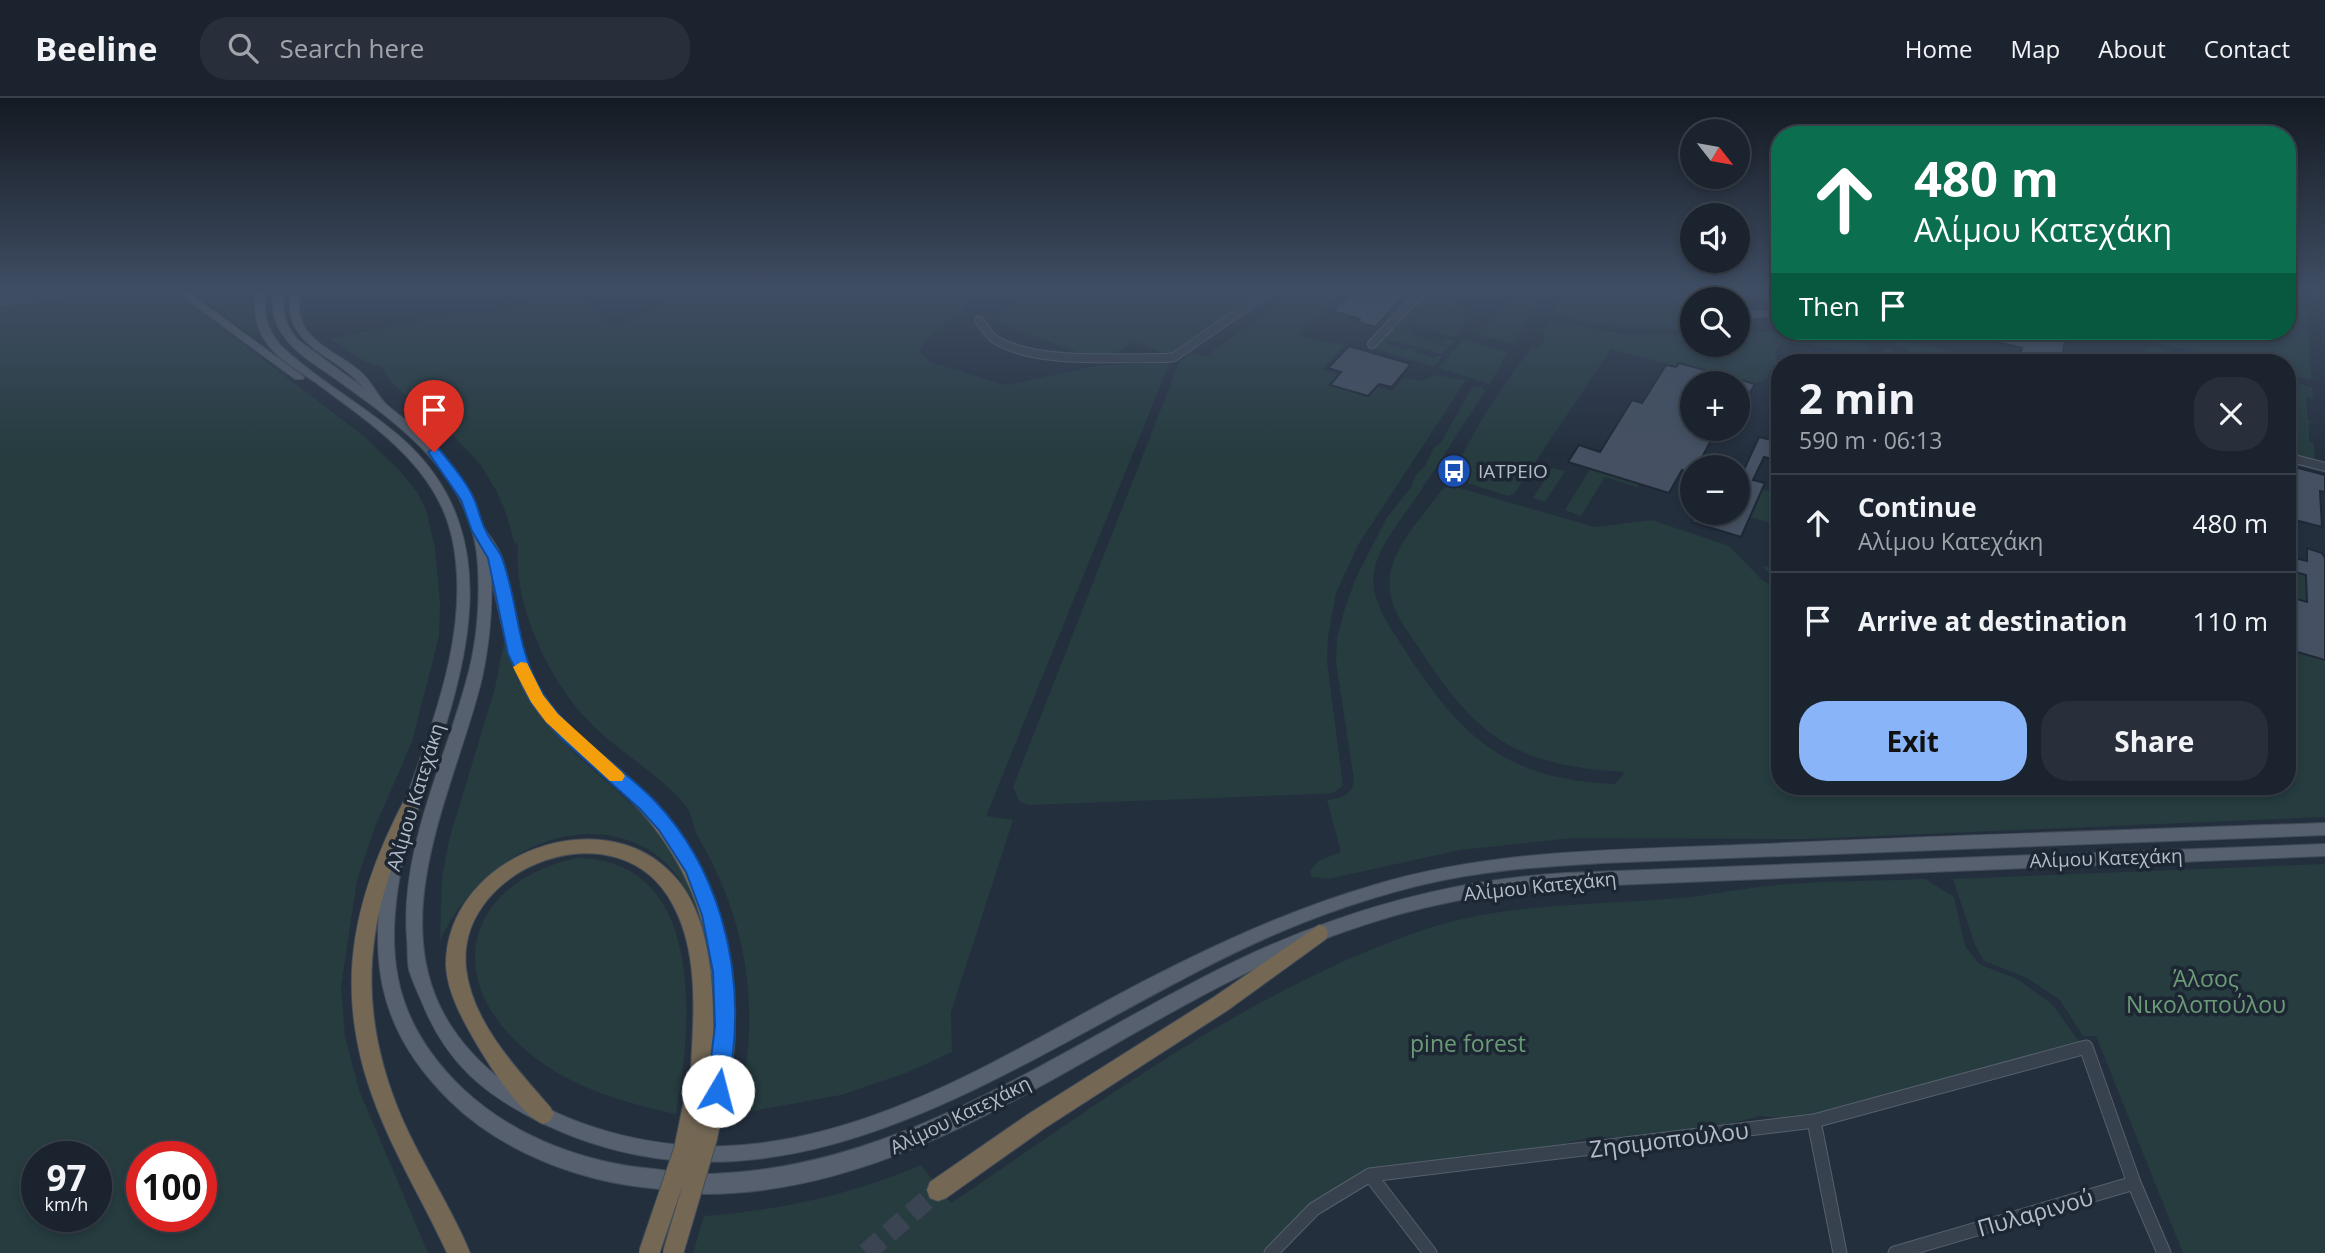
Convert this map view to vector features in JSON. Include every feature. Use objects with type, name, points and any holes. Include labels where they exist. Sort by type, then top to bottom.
[{"type":"highway","points":[[479,531],[495,558],[516,654],[537,698],[566,733],[647,804],[666,825],[694,869],[711,915],[723,972],[726,1026],[649,1253]]},
{"type":"highway","points":[[413,800],[397,827],[367,918],[362,952],[362,1021],[368,1055],[391,1118],[459,1253]]},
{"type":"highway","points":[[543,1114],[508,1073],[474,1016],[460,986],[456,948],[461,925],[472,905],[485,890],[506,872],[530,859],[581,844],[606,844],[626,849],[644,858],[670,882],[690,923],[697,950],[711,1067],[714,1116],[704,1158],[673,1253]]},
{"type":"highway","points":[[938,1190],[1050,1112],[1159,1045],[1284,961],[1319,933]]},
{"type":"main road","points":[[254,345],[297,376],[336,393]]},
{"type":"main road","name":"Αλίμου Κατεχάκη","points":[[276,345],[287,357],[393,437],[416,459],[432,478],[448,507],[458,537],[465,582],[461,632],[450,681],[395,855],[384,936],[391,994],[400,1019],[412,1044],[429,1069],[451,1091],[507,1133],[565,1160],[641,1179],[723,1185],[807,1172],[882,1153],[973,1113],[1197,989],[1319,933],[1446,896],[1489,887],[1561,880],[2325,850]]},
{"type":"main road","name":"Αλίμου Κατεχάκη","points":[[299,345],[410,429],[451,472],[468,500],[479,531],[486,576],[484,628],[422,851],[414,901],[415,954],[429,1004],[456,1050],[503,1090],[543,1114],[583,1133],[621,1143],[692,1154],[730,1155],[770,1150],[842,1135],[907,1114],[961,1089],[1183,969],[1249,937],[1319,908],[1458,870],[1554,860],[1685,853],[2325,829]]},
{"type":"main road","points":[[318,345],[366,383],[377,404]]},
{"type":"street","points":[[1010,345],[1083,358],[1167,358],[1174,357],[1191,345]]},
{"type":"street","points":[[2296,459],[2325,467]]},
{"type":"street","name":"Ζησιμοπούλου","points":[[1271,1253],[1314,1209],[1370,1175],[1814,1121],[2085,1047],[2134,1183]]},
{"type":"street","points":[[1814,1121],[1840,1253]]},
{"type":"street","points":[[1370,1175],[1430,1253]]},
{"type":"street","points":[[2134,1183],[2164,1253]]},
{"type":"street","name":"Πυλαρινού","points":[[1895,1253],[2134,1183]]},
{"type":"green space","points":[[0,345],[244,345],[365,437],[399,470],[417,492],[426,510],[435,547],[440,603],[439,636],[412,742],[375,827],[357,880],[341,987],[345,1036],[359,1090],[428,1253],[0,1253]]},
{"type":"green space","points":[[340,345],[923,345],[920,352],[930,362],[1006,385],[1096,366],[1170,362],[986,816],[1013,820],[951,1012],[952,1052],[906,1073],[841,1095],[736,1114],[746,1064],[749,1028],[746,971],[734,916],[688,809],[661,781],[594,727],[568,697],[556,678],[534,635],[526,612],[518,567],[518,545],[514,542],[497,492],[480,464],[441,423],[389,381],[384,368],[363,361]]},
{"type":"green space","points":[[1058,345],[1129,345],[1114,354],[1082,354]]},
{"type":"green space","points":[[1142,345],[1183,345],[1168,355]]},
{"type":"green space","points":[[1221,345],[1344,345],[1322,370],[1392,391],[1404,378],[1423,381],[1435,375],[1466,380],[1358,545],[1336,593],[1328,637],[1327,662],[1343,786],[1333,793],[1318,794],[1029,805],[1020,802],[1013,787],[1179,363],[1191,352],[1205,357]]},
{"type":"green space","points":[[1377,345],[1390,345],[1406,350],[1409,347],[1416,349],[1414,352],[1434,358],[1437,355],[1442,357],[1434,367],[1374,348]]},
{"type":"green space","points":[[1407,345],[1448,347],[1442,354]]},
{"type":"green space","points":[[1458,345],[1483,345],[1508,352],[1490,384],[1439,368]]},
{"type":"green space","points":[[1541,345],[1680,345],[1680,357],[1750,357],[1750,345],[1783,345],[1775,354],[1771,354],[1771,368],[1767,378],[1755,384],[1750,383],[1750,371],[1708,371],[1679,363],[1676,367],[1611,349],[1514,494],[1508,496],[1455,479],[1453,476],[1478,426],[1531,348]]},
{"type":"green space","points":[[1810,345],[1866,345],[1869,349],[1855,352]]},
{"type":"green space","points":[[1898,345],[1922,345],[1959,354],[1910,354]]},
{"type":"green space","points":[[2164,345],[2309,345],[2311,379],[2296,376],[2296,354],[2202,354]]},
{"type":"green space","points":[[2151,346],[2184,354],[2145,354],[2145,350]]},
{"type":"green space","points":[[1887,348],[1900,354],[1878,354]]},
{"type":"green space","points":[[1808,351],[1831,354],[1806,354]]},
{"type":"green space","points":[[2296,382],[2312,388],[2313,398],[2306,397],[2308,420],[2315,422],[2309,422],[2309,441],[2314,443],[2315,462],[2296,457]]},
{"type":"green space","points":[[1482,387],[1485,391],[1386,542],[1374,571],[1374,591],[1385,619],[1443,703],[1464,727],[1513,762],[1542,773],[1576,781],[1615,784],[1625,772],[1555,763],[1527,754],[1503,742],[1460,704],[1402,623],[1393,605],[1389,586],[1393,564],[1410,531],[1441,491],[1449,485],[1595,527],[1652,520],[1729,546],[1761,579],[1771,585],[1771,795],[2296,795],[2296,572],[2306,575],[2307,591],[2325,598],[2325,817],[1805,839],[1572,838],[1460,850],[1328,879],[1312,877],[1310,871],[1318,861],[1341,852],[1327,800],[1348,793],[1354,780],[1336,662],[1337,639],[1344,611],[1355,580],[1386,519],[1411,487],[1433,449],[1441,442],[1472,388]]},
{"type":"green space","points":[[1552,468],[1565,471],[1545,502],[1533,498]]},
{"type":"green space","points":[[1590,469],[1639,484],[1637,487],[1605,477],[1581,516],[1565,510]]},
{"type":"green space","points":[[1762,489],[1771,492],[1771,523],[1750,517]]},
{"type":"green space","points":[[1763,567],[1771,568],[1771,575]]},
{"type":"green space","points":[[505,638],[518,681],[542,719],[572,751],[653,823],[687,873],[712,944],[716,1067],[687,893],[680,879],[669,867],[644,847],[614,836],[583,834],[553,840],[524,851],[497,869],[473,890],[454,915],[440,942],[442,877],[449,840],[495,688]]},
{"type":"green space","points":[[577,858],[619,866],[650,886],[670,917],[681,954],[686,995],[686,1037],[676,1114],[601,1093],[549,1068],[503,1028],[484,998],[476,968],[477,939],[488,913],[509,889],[538,871]]},
{"type":"green space","name":"Άλσος Νικολοπούλου","points":[[2325,864],[2325,1253],[2183,1253],[2096,1036],[2083,1036],[2060,1000],[2027,978],[1984,961],[1975,945],[1953,879]]},
{"type":"green space","name":"pine forest","points":[[1925,879],[1954,897],[1965,946],[1979,964],[2019,980],[2052,1004],[2083,1047],[1812,1121],[1760,1116],[1674,1138],[1593,1137],[1490,1160],[1398,1172],[1315,1209],[1272,1253],[693,1253],[704,1216],[760,1210],[841,1193],[921,1165],[951,1203],[1122,1087],[1239,1015],[1299,982],[1426,929],[1515,910],[1681,898],[1777,885]]},
{"type":"building","points":[[2009,345],[2064,345],[2063,354],[2020,354],[2022,348]]},
{"type":"building","points":[[1349,346],[1411,364],[1392,387],[1379,384],[1368,396],[1330,385],[1341,372],[1328,368]]},
{"type":"building","points":[[1679,363],[1708,371],[1680,371],[1680,441],[1711,441],[1703,455],[1680,455],[1680,474],[1669,493],[1568,462],[1579,445],[1600,452],[1632,400],[1642,403],[1666,365],[1676,367]]},
{"type":"building","points":[[1759,437],[1771,440],[1771,459],[1764,457],[1753,480],[1765,483],[1750,517],[1750,456]]},
{"type":"building","points":[[2296,467],[2325,475],[2325,492],[2320,491],[2322,527],[2296,520]]},
{"type":"building","points":[[1702,525],[1746,525],[1741,537]]},
{"type":"building","points":[[2307,548],[2322,553],[2325,558],[2325,660],[2296,652],[2296,599],[2307,602],[2306,575],[2296,572],[2296,558],[2307,561]]},
{"type":"tunnel","points":[[866,1253],[938,1190]]},
{"type":"slow traffic","points":[[521,667],[537,698],[552,718],[616,776]]},
{"type":"place","name":"ΙΑΤΡΕΙΟ","points":[[1454,471]]},
{"type":"route","points":[[434,452],[451,472],[468,500],[479,531],[495,558],[516,654],[537,698],[566,733],[621,780],[666,825],[680,844],[704,891],[723,972],[726,1026],[718,1091]]}]
